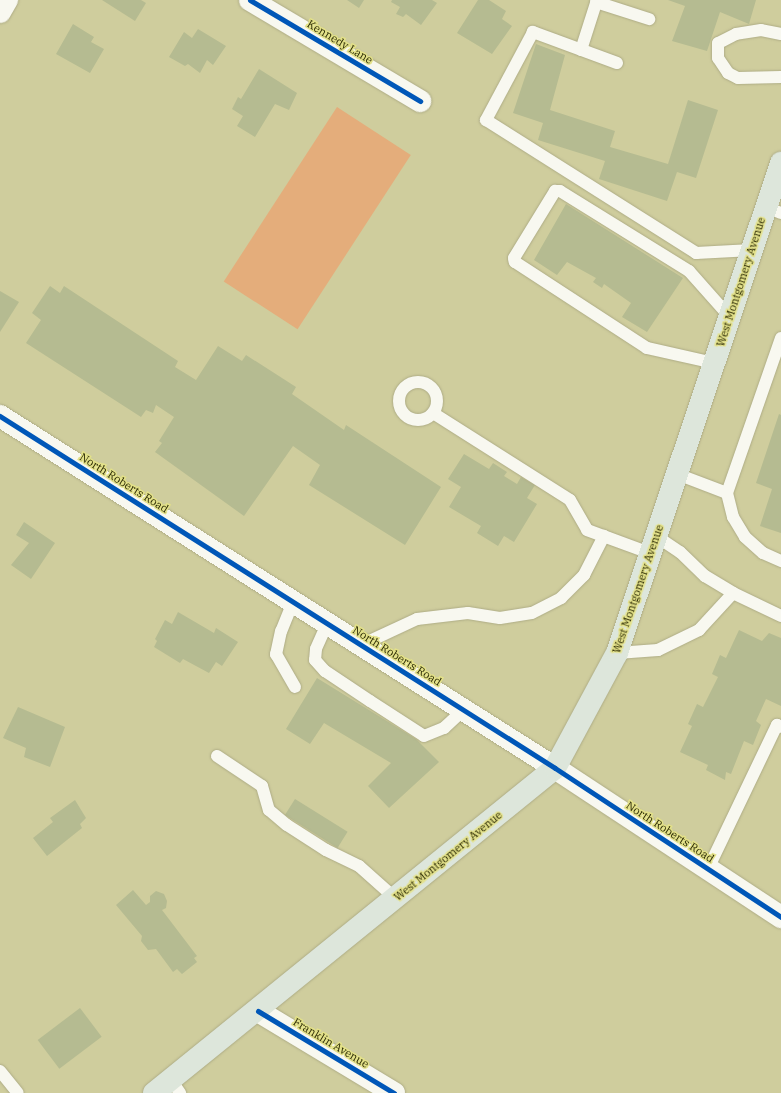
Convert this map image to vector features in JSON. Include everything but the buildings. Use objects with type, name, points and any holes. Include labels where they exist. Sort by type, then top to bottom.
[{"type":"main road","name":"West Montgomery Avenue","points":[[169,1089],[258,1011],[556,768],[617,653],[752,250],[773,210],[780,169]]},
{"type":"street","points":[[0,12],[7,0]]},
{"type":"street","name":"Kennedy Lane","points":[[250,0],[420,101]]},
{"type":"street","name":"North Roberts Road","points":[[0,416],[556,768],[781,917]]},
{"type":"street","name":"Franklin Avenue","points":[[258,1011],[394,1093]]},
{"type":"lane","points":[[581,50],[596,1],[649,19]]},
{"type":"lane","points":[[781,34],[761,30],[736,34],[718,43],[718,58],[728,73],[738,78],[781,77]]},
{"type":"lane","points":[[617,63],[533,32],[486,120],[696,253],[752,250]]},
{"type":"lane","points":[[714,363],[647,348],[515,262],[514,258],[555,191],[560,191],[689,271],[729,316]]},
{"type":"lane","points":[[781,338],[727,493],[733,517],[745,537],[763,553],[781,561]]},
{"type":"lane","points":[[433,414],[570,500],[587,530],[604,536],[653,544],[680,552],[705,576],[733,593],[781,616]]},
{"type":"lane","points":[[677,474],[727,493]]},
{"type":"lane","points":[[361,645],[417,619],[468,613],[500,618],[532,613],[562,598],[584,575],[604,536]]},
{"type":"lane","points":[[617,653],[658,650],[699,630],[733,593]]},
{"type":"lane","points":[[293,602],[280,631],[276,654],[294,687]]},
{"type":"lane","points":[[327,624],[316,649],[315,660],[325,671],[370,702],[424,736],[444,728],[463,710]]},
{"type":"lane","points":[[708,869],[777,725],[781,727]]},
{"type":"lane","points":[[217,756],[262,786],[270,810],[287,824],[326,850],[359,866],[396,899]]},
{"type":"lane","points":[[0,1071],[18,1093]]},
{"type":"shaded area","points":[[337,107],[411,155],[298,329],[224,281]]},
{"type":"cycle path","points":[[250,0],[420,101]]},
{"type":"cycle path","points":[[0,416],[555,768],[781,917]]},
{"type":"cycle path","points":[[258,1011],[394,1093]]}]
